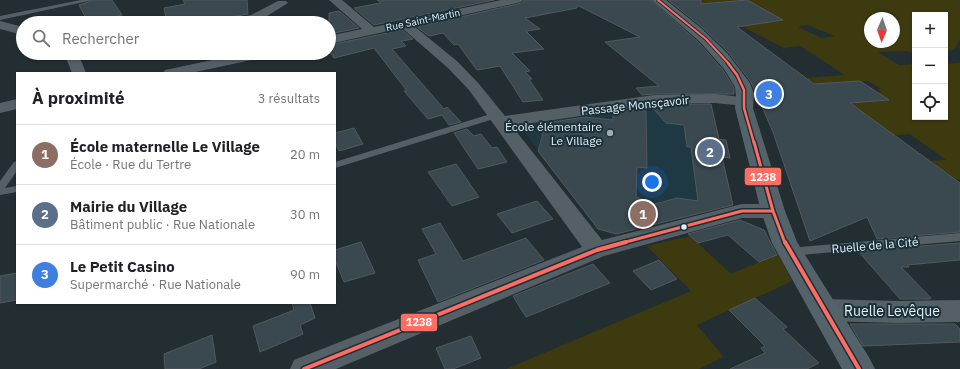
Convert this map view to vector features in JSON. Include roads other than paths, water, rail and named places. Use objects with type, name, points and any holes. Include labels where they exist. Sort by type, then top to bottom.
[{"type":"street","points":[[336,0],[372,31]]},
{"type":"street","name":"Rue Saint-Martin","points":[[336,39],[517,0]]},
{"type":"street","points":[[658,0],[714,46],[740,82],[744,90],[744,108],[773,211],[789,252],[859,369]]},
{"type":"street","points":[[259,16],[282,3]]},
{"type":"street","points":[[404,24],[467,79],[499,119],[597,250]]},
{"type":"street","points":[[0,25],[16,29]]},
{"type":"street","points":[[74,60],[79,72]]},
{"type":"street","points":[[175,72],[232,60]]},
{"type":"street","name":"Passage Monsçavoir","points":[[499,119],[648,101],[700,98],[745,101]]},
{"type":"street","points":[[0,108],[16,104]]},
{"type":"street","points":[[304,369],[597,250],[742,211],[773,211]]},
{"type":"street","name":"Ruelle Levêque","points":[[824,310],[898,312],[960,311]]},
{"type":"lane","points":[[0,18],[90,0]]},
{"type":"lane","points":[[336,165],[499,119]]},
{"type":"lane","points":[[0,188],[16,165]]},
{"type":"lane","points":[[0,192],[16,190]]},
{"type":"lane","name":"Ruelle de la Cité","points":[[789,252],[960,237]]},
{"type":"place","name":"Le Petit Casino","points":[[769,94]]},
{"type":"place","name":"École élémentaire Le Village","points":[[610,133]]},
{"type":"place","name":"Mairie du Village","points":[[710,152]]},
{"type":"place","name":"École maternelle Le Village","points":[[643,214]]}]
